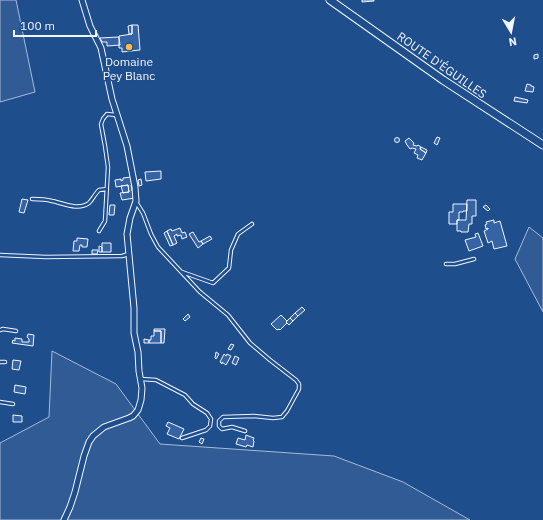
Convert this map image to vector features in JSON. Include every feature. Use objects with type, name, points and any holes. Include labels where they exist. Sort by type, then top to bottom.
[{"type":"street","points":[[64,520],[70,507],[89,442],[104,426],[133,416],[138,410],[142,400],[138,352],[134,333],[134,308],[128,234],[128,223],[136,201],[135,187],[127,146],[112,99],[101,48],[90,26],[82,0]]},
{"type":"street","name":"ROUTE D'ÉGUILLES","points":[[330,0],[448,83],[543,145]]},
{"type":"lane","points":[[99,231],[105,221],[108,168],[101,124],[107,114],[117,114]]},
{"type":"lane","points":[[32,198],[51,200],[60,204],[75,207],[83,206],[89,202],[99,190],[106,190]]},
{"type":"lane","points":[[136,201],[158,247],[200,292],[228,315],[250,342],[299,384],[299,389],[282,417],[223,417],[219,421],[219,426],[222,429],[232,426],[245,431]]},
{"type":"lane","points":[[182,272],[213,283],[228,268],[231,250],[238,234],[252,224]]},
{"type":"lane","points":[[0,255],[46,257],[122,256],[130,254]]},
{"type":"lane","points":[[446,264],[455,264],[474,259]]},
{"type":"lane","points":[[0,330],[16,331]]},
{"type":"lane","points":[[0,362],[5,362]]},
{"type":"lane","points":[[140,379],[156,380],[185,395],[193,404],[207,413],[211,419],[210,426],[206,430],[182,438]]},
{"type":"lane","points":[[0,402],[13,404]]},
{"type":"shaded area","points":[[0,0],[16,0],[35,92],[0,102]]},
{"type":"shaded area","points":[[529,227],[543,238],[543,312],[515,259]]},
{"type":"shaded area","points":[[52,351],[116,384],[160,444],[334,456],[403,482],[470,520],[0,520],[0,443],[49,417]]},
{"type":"building","points":[[362,0],[374,0],[374,1],[362,2]]},
{"type":"building","points":[[132,25],[132,34],[129,34],[128,26]]},
{"type":"building","points":[[132,25],[138,25],[140,50],[122,52],[122,48],[119,48],[119,36],[132,34]]},
{"type":"building","points":[[119,37],[120,45],[107,46],[107,42],[102,42],[100,38]]},
{"type":"building","points":[[538,54],[538,58],[534,59],[534,55]]},
{"type":"building","points":[[527,84],[534,87],[533,92],[525,91]]},
{"type":"building","points":[[515,97],[528,100],[527,103],[514,101]]},
{"type":"building","points":[[437,137],[440,138],[437,145],[434,143]]},
{"type":"building","points":[[395,138],[399,138],[399,142],[395,142]]},
{"type":"building","points":[[409,138],[414,143],[413,145],[418,145],[421,147],[420,149],[426,153],[422,160],[417,158],[418,155],[414,153],[416,149],[410,149],[407,145],[405,141]]},
{"type":"building","points":[[421,147],[427,150],[426,153],[420,149]]},
{"type":"building","points":[[161,171],[161,179],[146,181],[145,172]]},
{"type":"building","points":[[131,177],[133,185],[131,185],[132,191],[134,190],[135,198],[122,200],[120,193],[129,192],[128,185],[116,187],[115,180],[121,179],[121,181],[123,178]]},
{"type":"building","points":[[141,179],[142,185],[139,186],[138,180]]},
{"type":"building","points":[[128,185],[129,192],[123,193],[121,186]]},
{"type":"building","points":[[22,199],[28,200],[24,213],[19,212]]},
{"type":"building","points":[[467,200],[476,200],[476,216],[472,216],[472,224],[469,224],[468,232],[457,231],[457,220],[466,220]]},
{"type":"building","points":[[453,204],[467,204],[467,211],[459,212],[459,220],[457,220],[457,224],[449,224],[449,212],[453,212]]},
{"type":"building","points":[[110,205],[115,205],[114,215],[109,215]]},
{"type":"building","points":[[486,205],[490,209],[488,211],[483,207]]},
{"type":"building","points":[[494,220],[494,223],[500,221],[507,246],[494,249],[492,241],[488,243],[484,231],[488,228],[486,229],[485,225],[487,224],[486,222]]},
{"type":"building","points":[[180,228],[182,233],[185,232],[187,237],[182,239],[181,235],[177,236],[177,234],[174,236],[177,243],[173,245],[167,231]]},
{"type":"building","points":[[167,231],[173,245],[170,246],[164,233]]},
{"type":"building","points":[[193,232],[199,242],[201,241],[203,244],[198,248],[189,234]]},
{"type":"building","points":[[478,233],[483,246],[469,251],[465,240],[476,237],[475,234]]},
{"type":"building","points":[[210,236],[212,239],[203,244],[201,241]]},
{"type":"building","points":[[77,238],[88,239],[87,247],[82,247],[82,245],[80,245],[79,251],[73,251],[74,241],[77,241]]},
{"type":"building","points":[[102,243],[111,243],[111,252],[102,252]]},
{"type":"building","points":[[99,246],[102,247],[102,252],[99,252]]},
{"type":"building","points":[[92,250],[98,250],[97,254],[92,254]]},
{"type":"building","points":[[302,307],[305,310],[298,316],[295,313]]},
{"type":"building","points":[[295,313],[298,316],[293,321],[290,318]]},
{"type":"building","points":[[188,314],[190,317],[185,321],[183,319]]},
{"type":"building","points":[[281,315],[287,323],[280,330],[277,330],[271,324]]},
{"type":"building","points":[[290,318],[293,321],[289,325],[286,322]]},
{"type":"building","points":[[154,329],[165,329],[164,343],[161,343],[161,331],[154,331]]},
{"type":"building","points":[[154,331],[161,331],[161,343],[149,343],[151,336],[154,336]]},
{"type":"building","points":[[28,334],[34,335],[33,346],[12,343],[13,340],[15,341],[15,338],[22,339],[22,342],[29,342],[27,337]]},
{"type":"building","points":[[144,339],[149,340],[149,343],[144,343]]},
{"type":"building","points":[[231,344],[234,345],[231,350],[228,349]]},
{"type":"building","points":[[216,352],[219,354],[216,359],[215,358]]},
{"type":"building","points":[[224,354],[226,356],[227,354],[231,356],[226,365],[220,362]]},
{"type":"building","points":[[235,356],[239,358],[236,365],[232,363]]},
{"type":"building","points":[[13,360],[21,361],[19,370],[12,369]]},
{"type":"building","points":[[15,385],[26,387],[25,394],[14,392]]},
{"type":"building","points":[[13,415],[22,416],[22,422],[13,422]]},
{"type":"building","points":[[168,422],[184,429],[179,439],[167,434],[170,428],[166,426]]},
{"type":"building","points":[[246,435],[254,438],[253,447],[247,445],[246,447],[236,444],[238,438],[245,440]]},
{"type":"building","points":[[201,438],[204,439],[202,444],[199,442]]},
{"type":"place","name":"Domaine Pey Blanc","points":[[129,47]]}]
